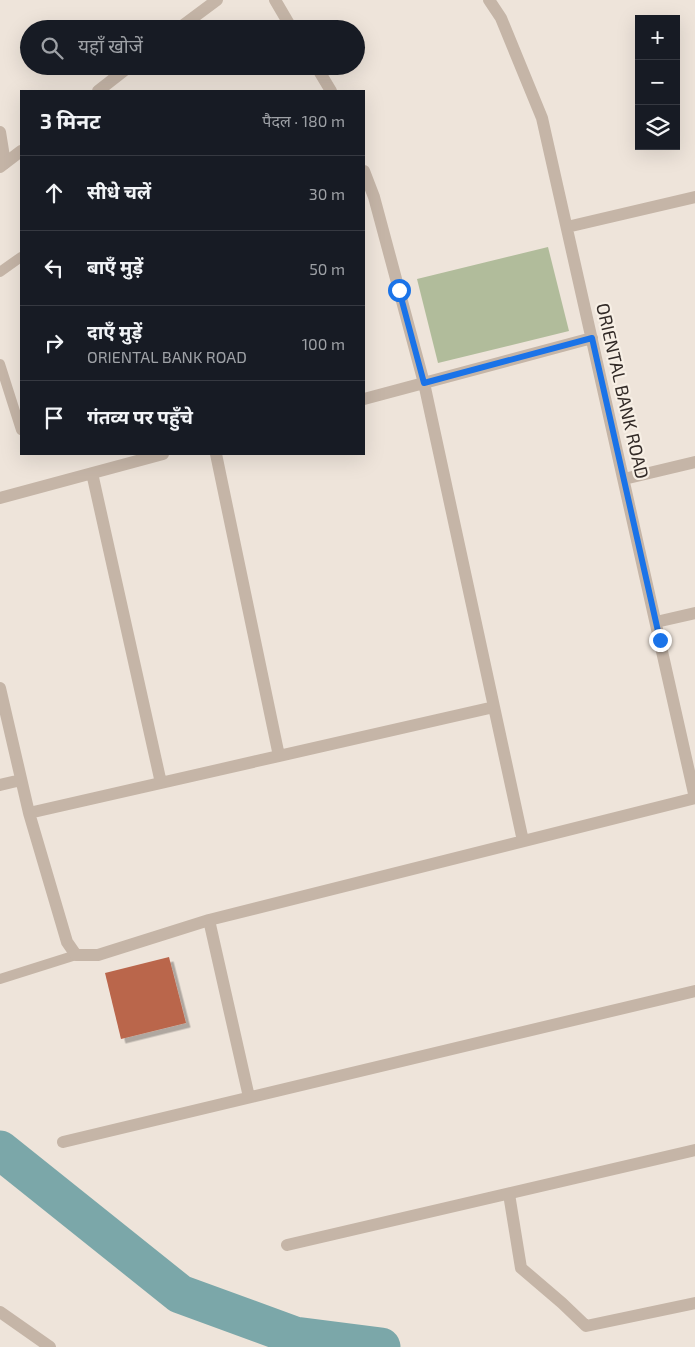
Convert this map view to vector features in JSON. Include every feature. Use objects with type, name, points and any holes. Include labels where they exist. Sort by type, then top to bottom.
[{"type":"street","points":[[190,20],[217,0]]},
{"type":"street","points":[[275,0],[287,20]]},
{"type":"street","name":"ORIENTAL BANK ROAD","points":[[489,0],[501,18],[542,118],[695,798]]},
{"type":"street","points":[[99,90],[118,75]]},
{"type":"street","points":[[321,75],[330,90]]},
{"type":"street","points":[[0,132],[2,165]]},
{"type":"street","points":[[2,165],[20,152]]},
{"type":"street","points":[[365,174],[374,197],[424,383],[523,841]]},
{"type":"street","points":[[567,227],[695,197]]},
{"type":"street","points":[[365,400],[592,338]]},
{"type":"street","points":[[0,498],[159,455]]},
{"type":"street","points":[[216,455],[279,756]]},
{"type":"street","points":[[624,478],[695,462]]},
{"type":"street","points":[[92,473],[161,783]]},
{"type":"street","points":[[656,622],[695,613]]},
{"type":"street","points":[[0,688],[29,813],[67,942],[76,955],[98,955],[209,920],[695,798]]},
{"type":"street","points":[[29,813],[494,707]]},
{"type":"street","points":[[0,785],[21,780]]},
{"type":"street","points":[[209,920],[249,1097]]},
{"type":"street","points":[[63,1142],[695,991]]},
{"type":"street","points":[[287,1245],[695,1150]]},
{"type":"street","points":[[509,1194],[521,1268],[586,1326],[695,1303]]},
{"type":"street","points":[[0,1312],[50,1347]]},
{"type":"lane","points":[[0,272],[20,257]]},
{"type":"lane","points":[[0,364],[20,427]]},
{"type":"lane","points":[[0,979],[76,955]]},
{"type":"green space","points":[[548,247],[569,331],[438,363],[417,279]]},
{"type":"building","points":[[169,957],[186,1023],[121,1039],[105,973]]},
{"type":"waterway","points":[[0,1150],[180,1294],[295,1336],[381,1347]]},
{"type":"route","points":[[399,290],[424,383],[592,338],[660,640]]}]
